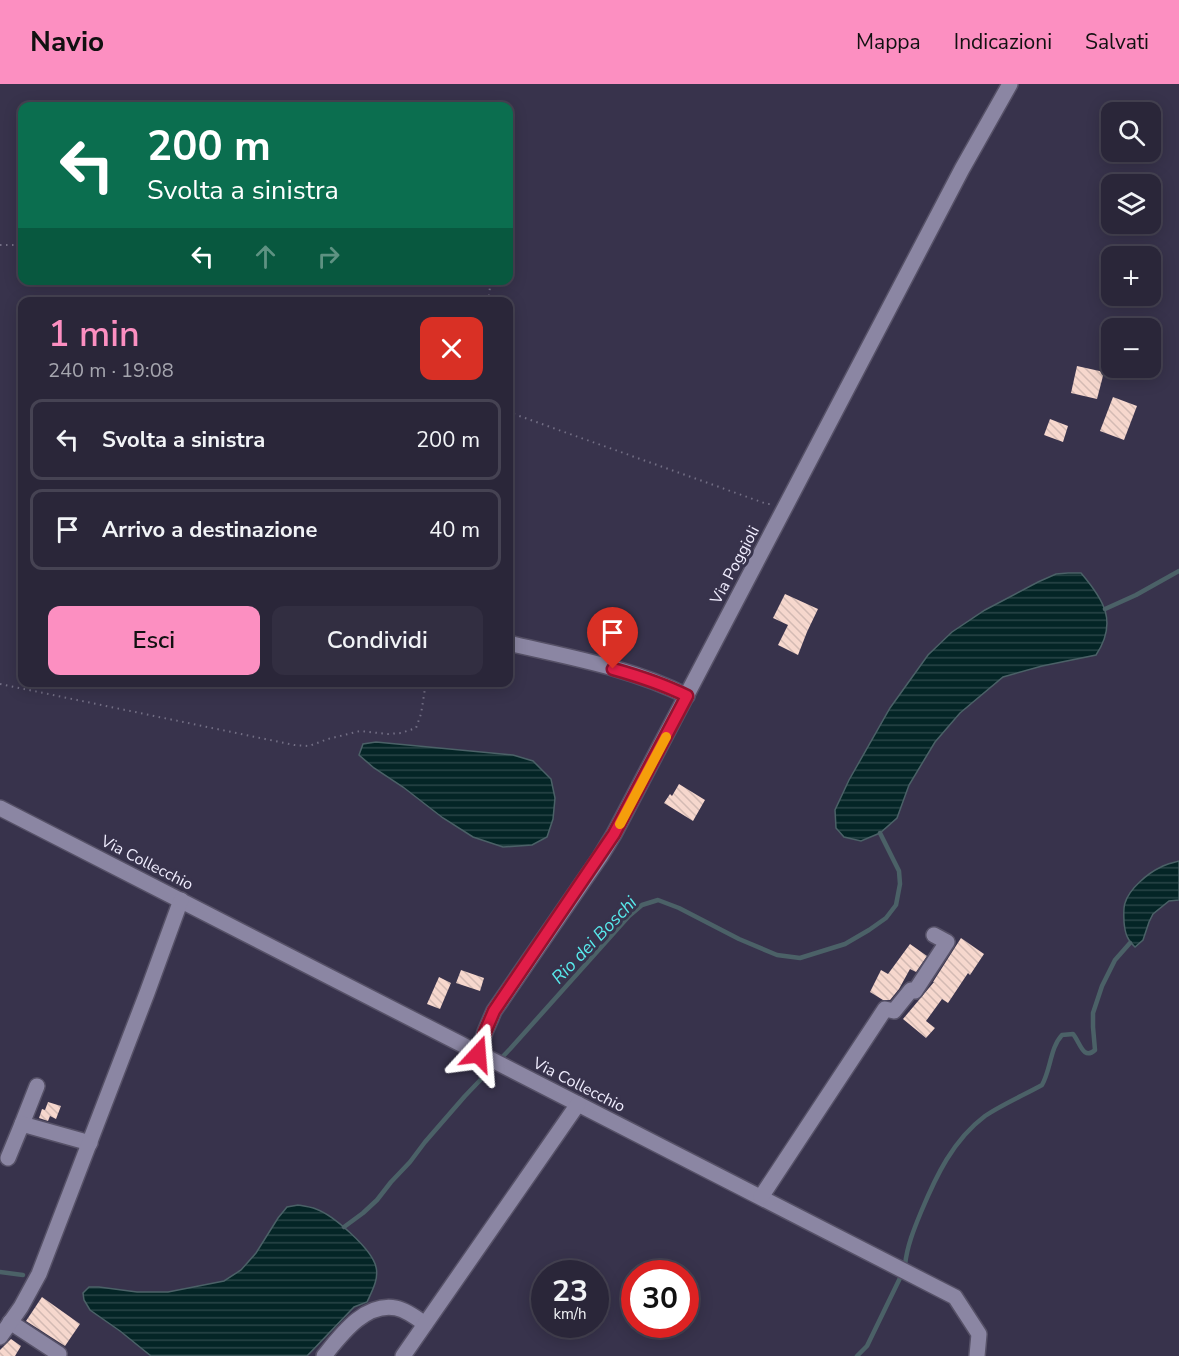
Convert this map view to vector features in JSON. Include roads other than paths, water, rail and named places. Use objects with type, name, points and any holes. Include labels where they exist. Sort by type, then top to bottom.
[{"type":"street","name":"Via Poggioli","points":[[478,1054],[494,1011],[614,834],[962,170],[1010,84]]},
{"type":"street","points":[[513,644],[648,679],[687,696]]},
{"type":"street","name":"Via Collecchio","points":[[0,808],[955,1297],[979,1334],[977,1356]]},
{"type":"street","points":[[0,1337],[39,1274],[147,993],[180,900]]},
{"type":"street","points":[[761,1197],[885,1009],[894,1011],[911,990],[915,991],[947,942],[934,935]]},
{"type":"street","points":[[9,1158],[37,1086]]},
{"type":"street","points":[[403,1356],[578,1104]]},
{"type":"street","points":[[22,1124],[90,1143]]},
{"type":"street","points":[[324,1356],[343,1333],[374,1309],[398,1308],[425,1324]]},
{"type":"street","points":[[10,1322],[59,1354]]},
{"type":"waterway","name":"Rio dei Boschi","points":[[1105,609],[1179,571]]},
{"type":"waterway","name":"Rio dei Boschi","points":[[344,1227],[377,1200],[465,1096],[629,916],[642,905],[658,900],[777,955],[800,958],[845,944],[886,918],[896,905],[900,884],[899,871],[880,833]]},
{"type":"waterway","points":[[905,1265],[911,1238],[939,1172],[964,1136],[985,1116],[1042,1085],[1055,1046],[1062,1035],[1073,1034],[1087,1053],[1095,1050],[1093,1013],[1102,986],[1115,960],[1130,943]]},
{"type":"waterway","name":"Rio dei Boschi","points":[[0,1272],[23,1275]]},
{"type":"waterway","points":[[857,1356],[867,1346],[901,1276]]}]
